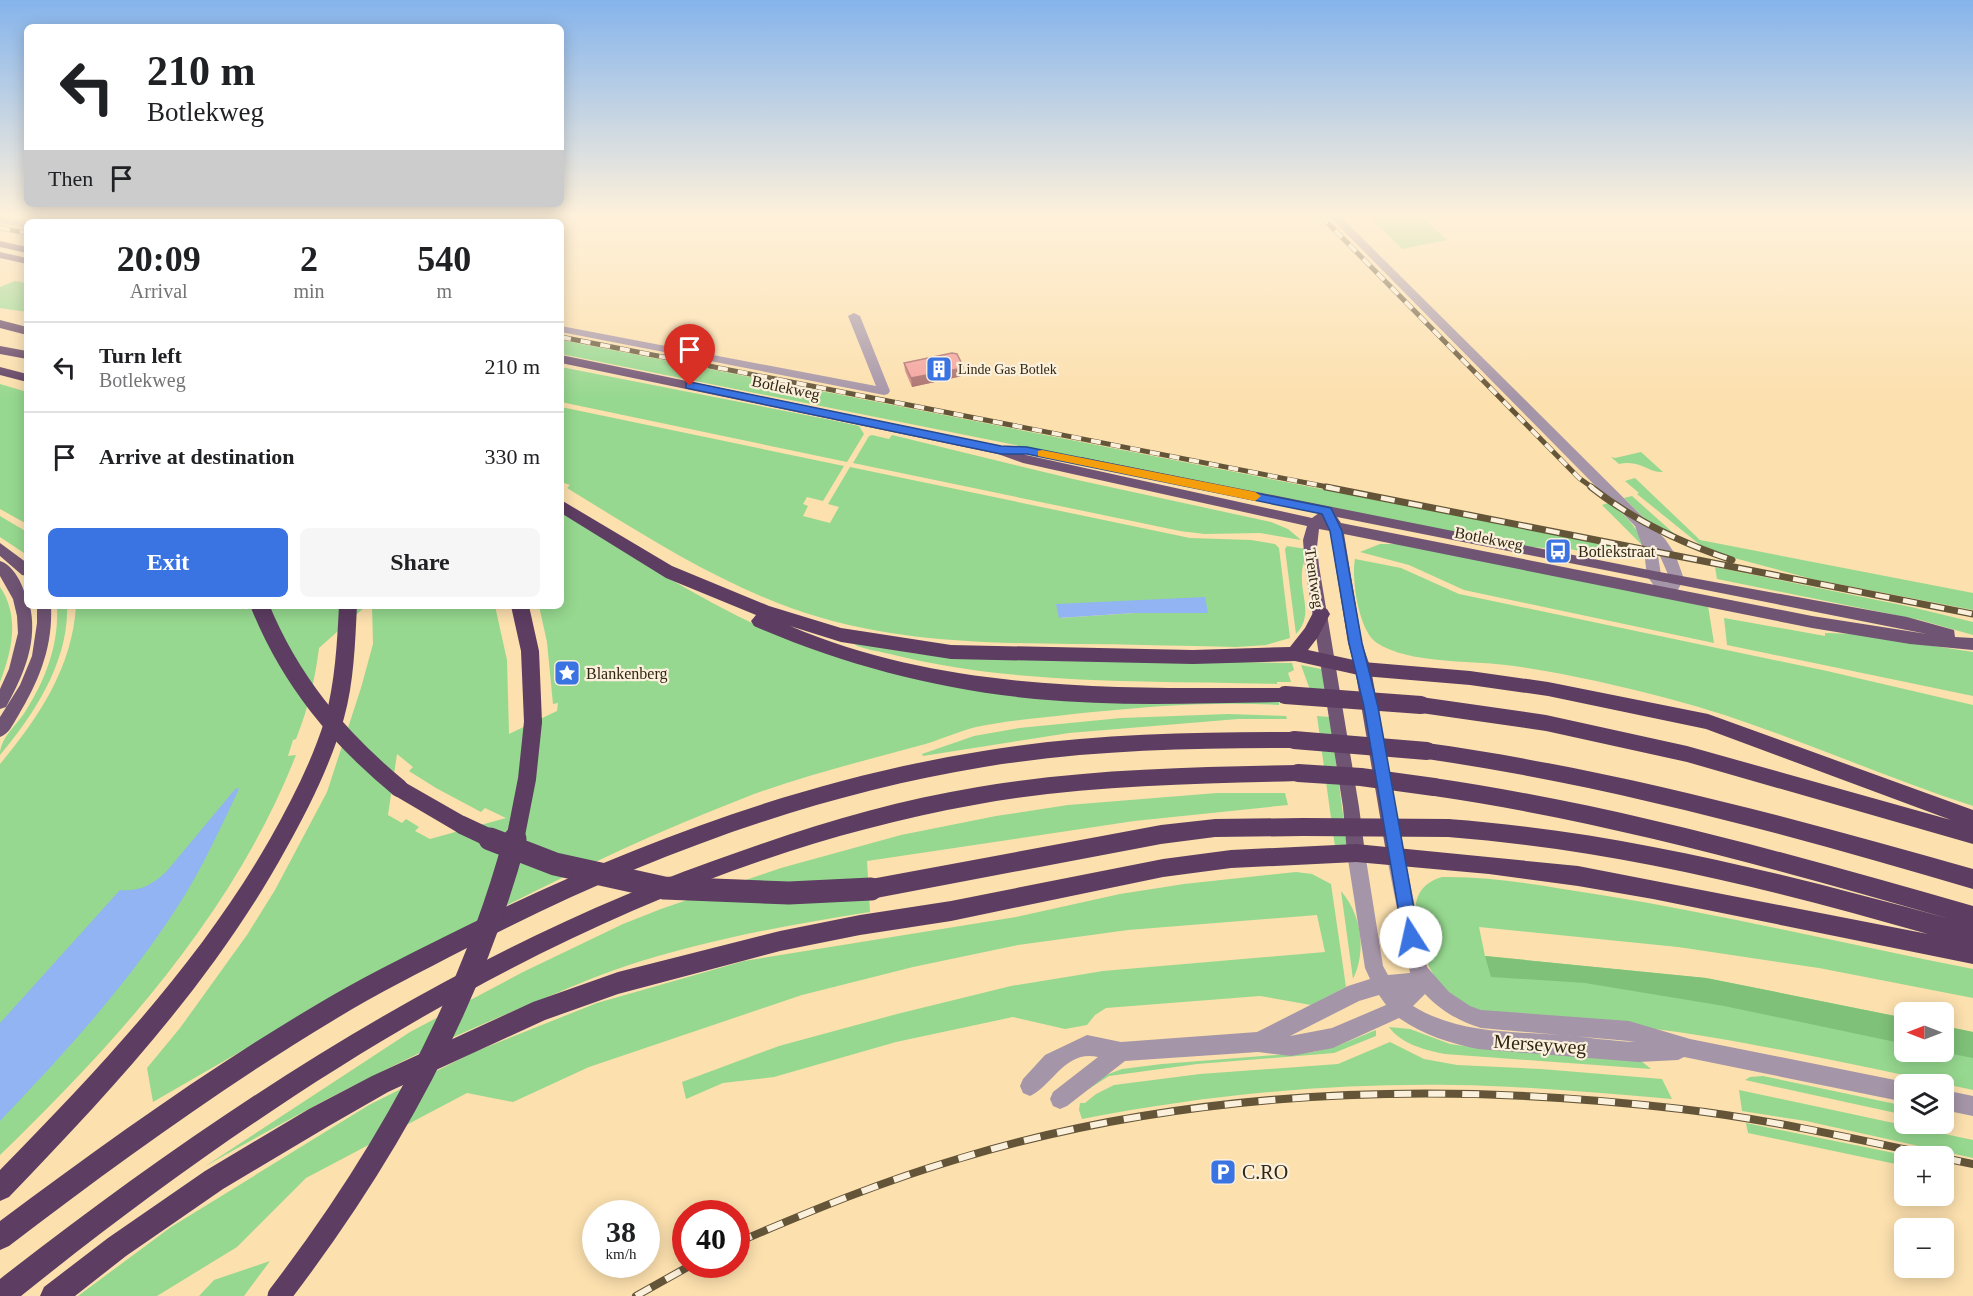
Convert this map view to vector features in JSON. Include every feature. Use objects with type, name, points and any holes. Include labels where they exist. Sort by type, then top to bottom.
[{"type":"highway","points":[[0,322],[24,324]]},
{"type":"highway","points":[[0,322],[24,330]]},
{"type":"highway","points":[[0,350],[24,354]]},
{"type":"highway","points":[[0,371],[24,377]]},
{"type":"highway","points":[[564,508],[663,569],[769,625],[864,660],[977,684],[1076,694],[1285,695],[1352,698],[1421,705],[1546,723],[1687,753],[1973,835]]},
{"type":"highway","points":[[663,569],[763,611],[841,635],[951,652],[1224,657],[1295,654],[1363,669],[1459,677],[1676,713],[1742,734],[1973,819]]},
{"type":"highway","points":[[261,609],[276,644],[322,716],[358,755],[399,788],[435,812],[490,839],[555,864],[663,888],[789,894],[871,889],[983,869],[1084,847],[1205,829],[1448,828],[1568,840],[1667,857],[1798,888],[1973,936]]},
{"type":"highway","points":[[279,1296],[353,1191],[408,1101],[451,1018],[483,946],[504,884],[525,801],[533,722],[530,651],[521,609]]},
{"type":"highway","points":[[1295,654],[1312,632],[1321,614]]},
{"type":"highway","points":[[0,1188],[131,1049],[219,940],[257,884],[307,789],[322,751],[342,684],[348,616]]},
{"type":"highway","points":[[0,1237],[96,1165],[324,1012],[505,916],[692,835],[820,794],[983,759],[1109,743],[1294,740],[1427,751],[1560,772],[1642,789],[1973,879]]},
{"type":"highway","points":[[0,1296],[191,1151],[332,1057],[513,954],[701,871],[843,826],[914,808],[1003,792],[1106,780],[1190,775],[1298,773],[1361,777],[1543,803],[1639,824],[1750,852],[1973,916]]},
{"type":"highway","points":[[53,1296],[117,1247],[214,1180],[318,1118],[380,1084],[541,1010],[695,962],[780,941],[860,925],[951,911],[1163,868],[1231,859],[1356,853],[1490,865],[1578,876],[1973,953]]},
{"type":"main road","name":"Botlekweg","points":[[564,360],[1001,450],[1027,451],[1654,576],[1907,622],[1973,643]]},
{"type":"main road","name":"Botlekweg","points":[[1001,450],[1023,459],[1314,523],[1668,594],[1910,638],[1973,643]]},
{"type":"main road","name":"Trentweg","points":[[1356,853],[1352,807],[1310,546],[1314,523],[1327,511],[1335,527],[1355,643],[1363,669],[1396,858]]},
{"type":"main road","points":[[0,548],[24,568]]},
{"type":"main road","points":[[0,566],[13,582],[24,607]]},
{"type":"main road","points":[[0,703],[20,661],[26,620],[24,609]]},
{"type":"main road","points":[[0,730],[26,690],[41,653],[44,609]]},
{"type":"street","points":[[1394,276],[1641,524],[1661,541],[1672,559],[1677,579],[1668,594],[1654,576],[1651,551],[1641,524]]},
{"type":"street","points":[[564,330],[884,392],[854,316]]},
{"type":"street","name":"Trentweg","points":[[1356,853],[1371,954],[1381,985]]},
{"type":"street","name":"Trentweg","points":[[1396,858],[1415,960],[1425,981]]},
{"type":"street","points":[[1258,1042],[1355,993],[1381,985],[1425,981]]},
{"type":"street","points":[[1030,1086],[1052,1062],[1087,1045],[1122,1052],[1258,1042],[1291,1046],[1334,1038],[1394,1011],[1425,981]]},
{"type":"street","name":"Merseyweg","points":[[1425,981],[1453,1008],[1481,1019],[1629,1031],[1690,1049],[1894,1090]]},
{"type":"street","name":"Merseyweg","points":[[1381,985],[1400,1006],[1421,1022],[1461,1038],[1634,1052],[1690,1049]]},
{"type":"street","points":[[1060,1099],[1122,1052]]},
{"type":"street","points":[[1954,1102],[1973,1106]]},
{"type":"green space","points":[[15,281],[24,282],[24,312],[0,308],[0,287]]},
{"type":"green space","points":[[564,341],[1638,551],[1637,555],[1620,559],[1555,546],[1555,549],[1520,546],[564,355]]},
{"type":"green space","points":[[564,368],[859,426],[864,434],[847,462],[564,403]]},
{"type":"green space","points":[[0,384],[24,391],[24,522],[0,509]]},
{"type":"green space","points":[[564,408],[844,466],[823,501],[807,497],[803,504],[808,506],[803,516],[830,523],[839,507],[828,504],[850,467],[1190,538],[1251,540],[1275,544],[1279,548],[1290,638],[1266,645],[1236,647],[1036,644],[930,638],[860,627],[791,608],[732,583],[648,538],[567,488],[570,485],[564,483]],"holes":[[[1057,605],[1207,613],[1134,613],[1060,618]]]},
{"type":"green space","points":[[892,435],[1073,479],[1271,522],[1288,529],[1301,540],[1260,533],[1205,534],[1180,531],[853,463],[869,436],[889,439]]},
{"type":"green space","points":[[1641,452],[1663,472],[1633,463],[1619,464],[1611,457],[1615,458]]},
{"type":"green space","points":[[1635,478],[1700,540],[1973,593],[1973,610],[1812,579],[1704,548],[1637,494],[1639,493],[1625,481]]},
{"type":"green space","points":[[1632,496],[1679,538],[1650,524],[1624,498]]},
{"type":"green space","points":[[1608,503],[1630,522],[1643,546],[1602,505]]},
{"type":"green space","points":[[564,514],[663,575],[769,631],[906,676],[1279,702],[1279,705],[1176,705],[1098,711],[1000,723],[976,727],[765,790],[667,830],[517,900],[297,1019],[153,1102],[147,1068],[180,1028],[247,935],[275,890],[327,792],[373,644],[372,609],[496,609],[507,660],[509,734],[557,711],[558,703],[553,704],[547,642],[540,609],[564,609]],"holes":[[[397,754],[413,767],[409,771],[481,812],[485,808],[506,818],[430,839],[415,831],[419,827],[406,819],[402,823],[388,815]]]},
{"type":"green space","points":[[0,516],[24,530],[24,553],[0,537]]},
{"type":"green space","points":[[1380,544],[1398,544],[1708,606],[1714,643],[1464,590],[1409,565],[1360,552]]},
{"type":"green space","points":[[1287,546],[1306,549],[1302,570],[1305,612],[1304,620],[1296,634],[1285,549]]},
{"type":"green space","points":[[1355,559],[1401,568],[1459,594],[1827,671],[1973,705],[1973,806],[1746,722],[1670,699],[1547,671],[1422,658],[1390,650],[1377,643],[1365,628],[1355,591]]},
{"type":"green space","points":[[1715,567],[1973,622],[1973,635],[1920,620],[1717,579]]},
{"type":"green space","points":[[0,587],[10,610],[12,634],[8,658],[0,682]]},
{"type":"green space","points":[[57,609],[67,609],[66,627],[56,667],[37,705],[0,755],[3,743],[25,712],[45,674],[53,648]]},
{"type":"green space","points":[[76,609],[363,609],[319,648],[307,705],[288,756],[296,755],[271,812],[241,867],[207,920],[130,1019],[88,1066],[0,1155],[0,764],[28,728],[51,691],[68,650]]},
{"type":"green space","points":[[1724,618],[1825,636],[1825,633],[1855,634],[1973,652],[1973,696],[1727,645]]},
{"type":"green space","points":[[852,642],[918,654],[1292,663],[1294,670],[1288,673],[1291,682],[1277,682],[1277,684],[1082,680],[986,672],[869,650]]},
{"type":"green space","points":[[1301,665],[1321,669],[1328,705],[1314,701]]},
{"type":"green space","points":[[1228,714],[1286,716],[1287,719],[1238,719],[1069,733],[923,756],[922,754],[974,736],[1019,728],[1121,718]]},
{"type":"green space","points":[[1317,716],[1330,717],[1347,845],[1335,847]]},
{"type":"green space","points":[[1217,793],[1285,793],[1288,805],[1134,821],[867,861],[870,912],[716,941],[603,974],[407,1059],[325,1100],[204,1167],[410,1032],[523,972],[623,924],[661,909],[781,868],[901,835],[996,816],[1068,805]]},
{"type":"green space","points":[[1296,872],[1312,874],[1331,884],[1346,987],[1311,1005],[1260,996],[1106,1008],[1095,1015],[1087,1025],[1065,1029],[1013,1017],[896,1042],[774,1077],[723,1083],[686,1099],[682,1082],[779,1046],[1011,986],[1103,971],[1325,952],[1317,915],[1128,930],[1018,945],[913,967],[802,995],[589,1067],[513,1102],[467,1093],[306,1178],[237,1247],[157,1296],[78,1296],[171,1227],[369,1105],[474,1052],[597,1003],[744,961],[1016,917],[1120,894],[1184,884]]},
{"type":"green space","points":[[1442,877],[1482,878],[1648,903],[1973,969],[1973,998],[1819,968],[1678,947],[1479,927],[1485,956],[1706,978],[1894,1016],[1894,1062],[1954,1062],[1954,1028],[1973,1032],[1973,1090],[1954,1086],[1954,1074],[1897,1074],[1678,1032],[1475,1009],[1454,998],[1444,989],[1429,966],[1420,940],[1417,900],[1425,886]]},
{"type":"green space","points":[[1341,891],[1353,910],[1360,933],[1360,956],[1353,979]]},
{"type":"green space","points":[[1485,956],[1706,978],[1894,1016],[1894,1042],[1724,1006],[1585,983],[1491,977]]},
{"type":"green space","points":[[1389,1027],[1410,1029],[1450,1044],[1471,1047],[1640,1060],[1651,1069],[1445,1054],[1407,1042]]},
{"type":"green space","points":[[1954,1028],[1973,1032],[1973,1058],[1954,1054]]},
{"type":"green space","points":[[1376,1030],[1376,1036],[1334,1053],[1197,1064],[1109,1076],[1084,1092],[1106,1075],[1122,1069],[1313,1052],[1337,1046]]},
{"type":"green space","points":[[1390,1042],[1424,1059],[1457,1065],[1662,1079],[1672,1099],[1509,1087],[1407,1085],[1267,1092],[1174,1103],[1082,1119],[1079,1110],[1080,1103],[1085,1103],[1096,1094],[1114,1085],[1200,1074],[1338,1064]]},
{"type":"green space","points":[[1763,1076],[1894,1104],[1894,1113],[1745,1080],[1750,1077]]},
{"type":"green space","points":[[1739,1090],[1894,1123],[1894,1134],[1945,1134],[1973,1140],[1973,1158],[1954,1154],[1954,1146],[1919,1146],[1806,1121],[1742,1111]]},
{"type":"green space","points":[[1746,1123],[1894,1153],[1894,1164],[1748,1133]]},
{"type":"green space","points":[[270,1261],[244,1296],[199,1296],[214,1280]]},
{"type":"water","points":[[1205,597],[1208,613],[1134,613],[1059,618],[1056,604]]},
{"type":"water","points":[[236,788],[239,789],[203,863],[187,892],[158,935],[94,1018],[0,1121],[0,1023],[120,890],[145,887],[166,872]]},
{"type":"building","points":[[952,353],[957,354],[963,366],[958,369],[911,378],[904,363]]},
{"type":"railway","points":[[1381,276],[1579,478],[1593,488]]},
{"type":"railway","points":[[564,338],[1333,488]]},
{"type":"railway","points":[[1326,487],[1973,614]]},
{"type":"railway","points":[[1591,487],[1658,530],[1732,560]]},
{"type":"railway","points":[[750,1237],[903,1176],[961,1158],[1049,1135],[1138,1117],[1228,1104],[1318,1097],[1409,1094],[1500,1095],[1591,1100],[1745,1118],[1894,1147]]},
{"type":"railway","points":[[1954,1160],[1973,1164]]},
{"type":"railway","points":[[636,1296],[672,1276]]},
{"type":"slow traffic","points":[[1042,454],[1255,496]]},
{"type":"place","name":"Linde Gas Botlek","points":[[939,369]]},
{"type":"place","name":"Botlekstraat","points":[[1558,551]]},
{"type":"place","name":"Blankenberg","points":[[567,673]]},
{"type":"place","name":"C.RO","points":[[1223,1172]]},
{"type":"route","points":[[690,386],[1001,450],[1027,451],[1327,511],[1336,531],[1355,643],[1371,707],[1411,937]]}]
